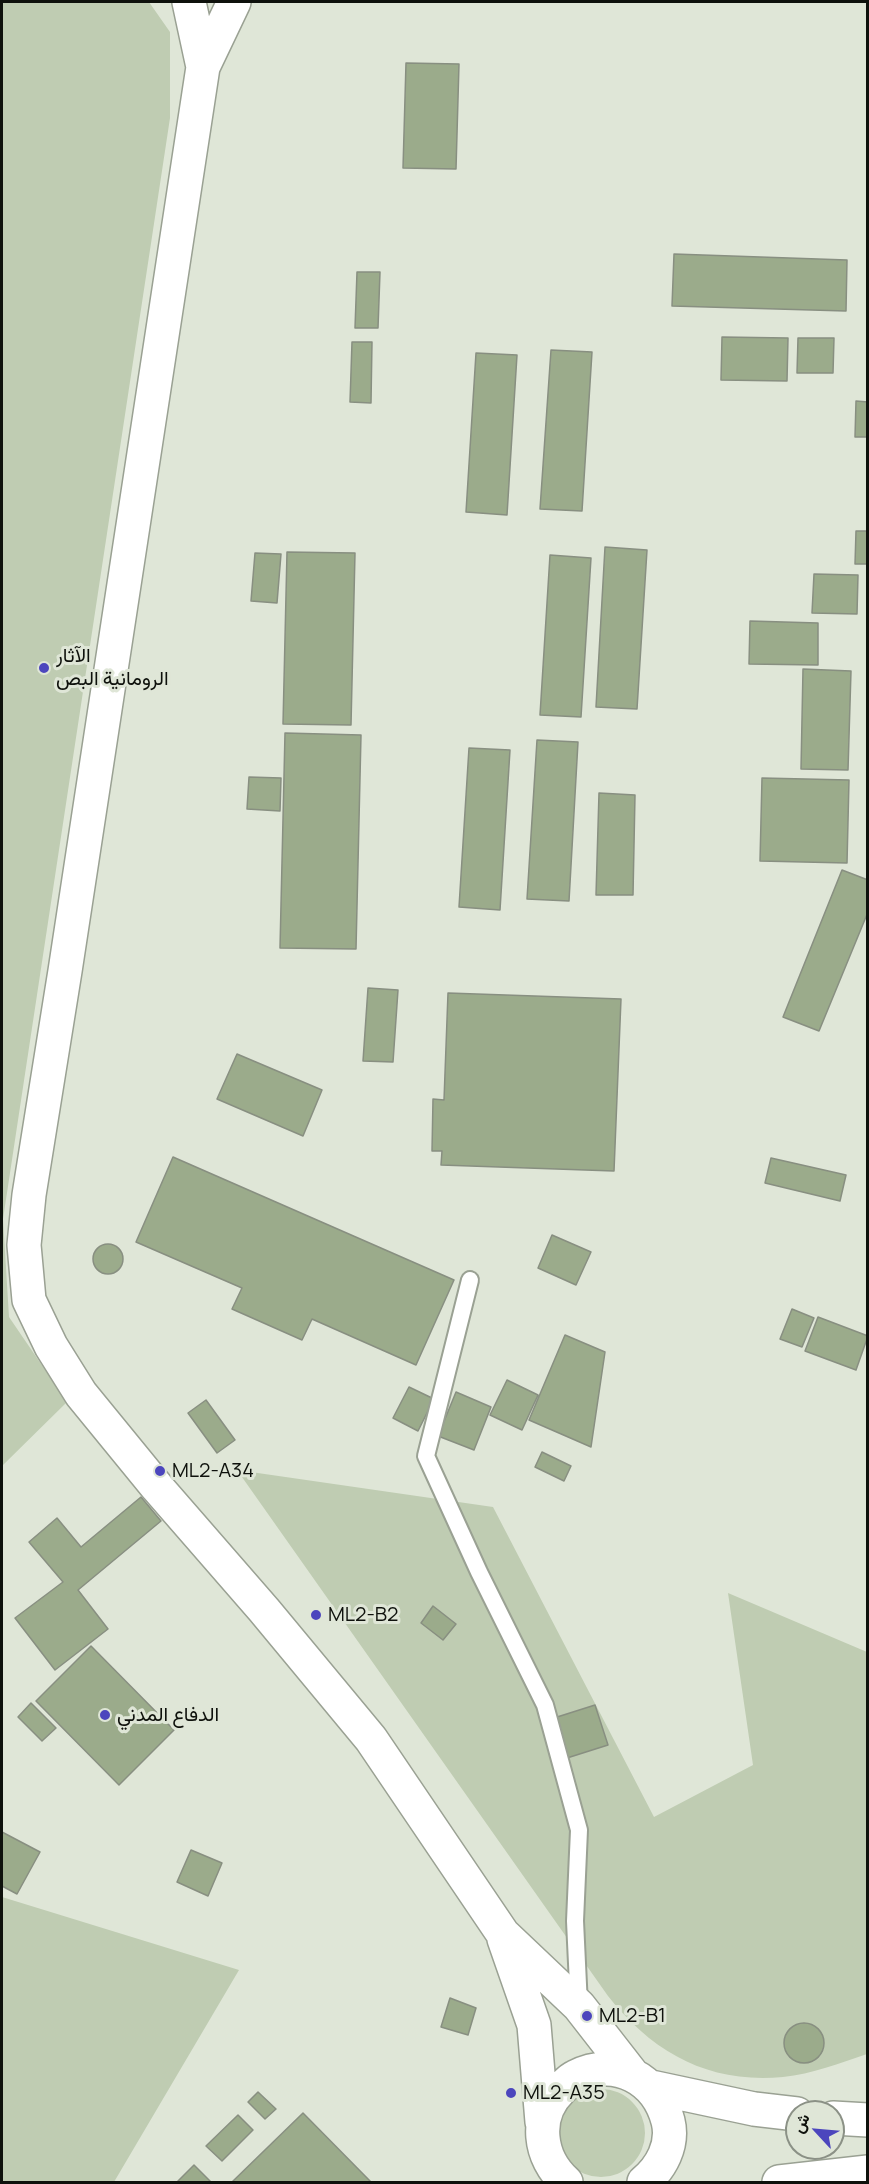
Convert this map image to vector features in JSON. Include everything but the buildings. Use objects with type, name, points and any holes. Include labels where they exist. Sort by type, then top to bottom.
[{"type":"main road","points":[[189,2],[203,67]]},
{"type":"main road","points":[[234,2],[203,67],[65,971],[30,1184],[24,1245],[29,1300],[51,1346],[81,1394],[371,1739],[503,1934],[579,2007],[664,2106],[670,2129],[666,2152],[656,2172],[644,2182]]},
{"type":"main road","points":[[503,1934],[534,2025],[542,2155],[556,2174],[566,2182]]},
{"type":"main road","points":[[542,2155],[552,2098],[574,2077],[603,2069],[754,2109],[785,2113]]},
{"type":"main road","points":[[845,2119],[867,2120]]},
{"type":"main road","points":[[779,2182],[867,2172]]},
{"type":"lane","points":[[470,1280],[426,1456],[544,1705],[579,1830],[575,1921],[579,2007]]},
{"type":"lane","points":[[845,2113],[867,2105]]},
{"type":"green space","name":"الآثار الرومانية البص","points":[[2,2],[149,2],[170,32],[170,118],[3,1219],[9,1317],[67,1402],[2,1466]]},
{"type":"green space","points":[[237,1470],[493,1507],[654,1817],[753,1765],[728,1593],[867,1652],[867,2054],[805,2073],[756,2078],[707,2069],[664,2049],[644,2034],[608,1996]]},
{"type":"green space","points":[[2,1897],[239,1970],[114,2182],[2,2182]]},
{"type":"green space","points":[[601,2089],[626,2096],[638,2108],[645,2133],[638,2158],[626,2170],[601,2177],[576,2170],[564,2158],[557,2133],[564,2108],[576,2096]]},
{"type":"place","name":"الآثار الرومانية البص","points":[[44,668]]},
{"type":"place","name":"ML2-A34","points":[[160,1471]]},
{"type":"place","name":"ML2-B2","points":[[316,1615]]},
{"type":"place","name":"الدفاع المدني","points":[[105,1715]]},
{"type":"place","name":"ML2-B1","points":[[587,2016]]},
{"type":"place","name":"ML2-A35","points":[[511,2093]]}]
